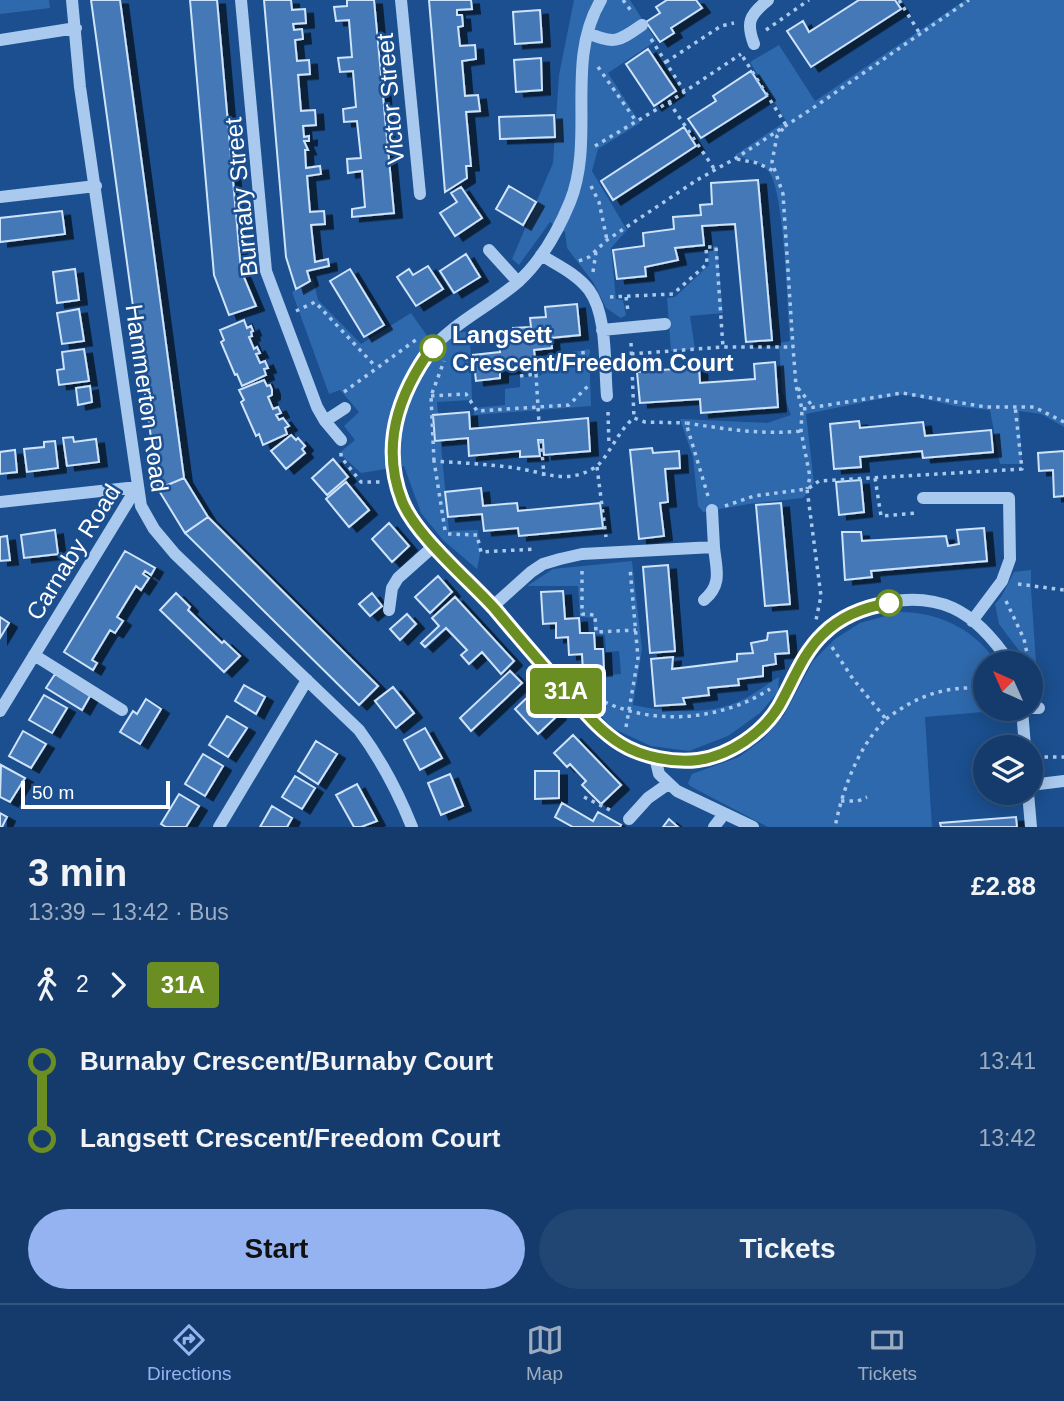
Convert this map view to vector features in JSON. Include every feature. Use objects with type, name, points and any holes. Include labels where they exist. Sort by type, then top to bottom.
[{"type":"street","name":"Hammerton Road","points":[[72,0],[80,87],[141,506],[161,538],[359,730],[380,758],[412,827]]},
{"type":"street","name":"Burnaby Street","points":[[241,0],[266,271],[317,407],[341,440]]},
{"type":"street","name":"Victor Street","points":[[401,0],[420,194]]},
{"type":"street","points":[[601,0],[585,48],[581,89],[582,155],[570,201],[541,255],[517,282],[462,322],[427,354],[398,410],[392,434],[392,462],[403,503],[418,526],[605,733],[623,746],[655,757],[697,761],[721,754],[742,742],[777,709],[799,666],[823,634],[859,611],[906,601],[931,602],[953,608],[972,621],[1002,651]]},
{"type":"street","points":[[754,44],[749,30],[750,19],[768,0]]},
{"type":"street","points":[[588,33],[609,41],[620,40],[642,25]]},
{"type":"street","points":[[0,40],[76,28]]},
{"type":"street","points":[[0,197],[96,186]]},
{"type":"street","points":[[489,250],[517,282]]},
{"type":"street","points":[[541,255],[564,268],[590,291],[602,330],[606,389]]},
{"type":"street","points":[[602,330],[665,324]]},
{"type":"street","points":[[325,421],[345,408]]},
{"type":"street","points":[[0,502],[138,487]]},
{"type":"street","name":"Carnaby Road","points":[[0,711],[138,487]]},
{"type":"street","points":[[923,498],[1009,498],[1010,559],[1002,582],[972,621]]},
{"type":"street","points":[[704,600],[714,592],[718,584],[712,510]]},
{"type":"street","points":[[389,610],[392,588],[398,578],[435,545]]},
{"type":"street","points":[[492,607],[543,564],[582,554],[714,547]]},
{"type":"street","points":[[34,655],[122,710]]},
{"type":"street","points":[[219,827],[307,680]]},
{"type":"street","points":[[655,757],[659,774],[668,784],[753,827]]},
{"type":"street","points":[[1043,784],[1064,781]]},
{"type":"street","points":[[629,819],[648,798],[668,784]]},
{"type":"street","points":[[1029,805],[1031,827]]},
{"type":"street","points":[[714,827],[723,814]]},
{"type":"path","points":[[623,0],[684,91]]},
{"type":"path","points":[[582,155],[741,54],[768,29],[809,0]]},
{"type":"path","points":[[899,0],[920,34]]},
{"type":"path","points":[[564,268],[589,257],[607,240],[786,125],[969,0]]},
{"type":"path","points":[[666,62],[721,26],[750,19]]},
{"type":"path","points":[[585,48],[636,122]]},
{"type":"path","points":[[741,54],[786,125]]},
{"type":"path","points":[[669,102],[715,170]]},
{"type":"path","points":[[786,125],[777,136],[772,162],[783,194],[796,386],[802,409],[801,432],[810,477],[807,489],[821,596],[816,622],[853,679],[886,719]]},
{"type":"path","points":[[736,158],[774,171]]},
{"type":"path","points":[[580,169],[599,202],[607,240]]},
{"type":"path","points":[[600,291],[612,298],[673,294],[707,264],[706,247],[716,247],[723,347]]},
{"type":"path","points":[[593,276],[597,251]]},
{"type":"path","points":[[434,461],[517,468],[544,476],[574,477],[597,467],[616,436],[634,418],[626,297]]},
{"type":"path","points":[[284,316],[315,302],[376,367]]},
{"type":"path","points":[[345,408],[344,392],[423,335]]},
{"type":"path","points":[[631,355],[723,347],[793,347]]},
{"type":"path","points":[[539,423],[536,374],[539,368],[551,366],[550,356],[604,351]]},
{"type":"path","points":[[444,359],[431,396],[434,461],[446,534],[477,535],[481,552],[549,548]]},
{"type":"path","points":[[520,376],[536,374]]},
{"type":"path","points":[[431,396],[466,394],[477,411],[569,405],[589,385],[606,389],[610,448]]},
{"type":"path","points":[[796,386],[814,408]]},
{"type":"path","points":[[802,409],[882,394],[902,393],[986,407],[1034,407],[1064,422]]},
{"type":"path","points":[[686,423],[712,510],[754,496],[807,489],[820,481],[1022,469],[1015,406]]},
{"type":"path","points":[[634,418],[645,422],[686,423],[747,432],[801,432]]},
{"type":"path","points":[[341,440],[341,457],[361,482],[397,482]]},
{"type":"path","points":[[541,440],[544,476]]},
{"type":"path","points":[[597,467],[608,553]]},
{"type":"path","points":[[875,477],[881,516],[924,512],[919,474]]},
{"type":"path","points":[[623,746],[638,658],[629,552]]},
{"type":"path","points":[[582,554],[582,614],[595,615],[596,632],[636,630]]},
{"type":"path","points":[[1026,651],[1024,639],[1007,607],[1002,582],[1064,590]]},
{"type":"path","points":[[595,697],[629,711],[675,717],[719,713],[754,700],[771,688]]},
{"type":"path","points":[[835,827],[841,801],[855,764],[867,742],[886,719],[921,697],[947,688],[973,688]]},
{"type":"path","points":[[895,712],[895,718]]},
{"type":"path","points":[[1043,757],[1064,757]]},
{"type":"path","points":[[584,797],[629,819]]},
{"type":"path","points":[[841,801],[858,801],[867,797]]},
{"type":"shaded area","points":[[0,0],[49,0],[50,8],[0,14]]},
{"type":"shaded area","points":[[574,0],[630,0],[656,41],[608,73],[640,123],[598,149],[592,171],[627,230],[611,248],[616,299],[623,300],[626,315],[621,318],[606,308],[593,282],[567,248],[565,232],[550,222],[519,265],[512,259],[553,163],[559,75]]},
{"type":"shaded area","points":[[965,0],[1064,0],[1064,427],[1041,414],[1019,411],[1022,464],[1000,464],[990,410],[955,406],[904,394],[806,414],[814,483],[803,498],[703,512],[698,506],[693,457],[680,419],[767,423],[791,415],[782,391],[779,343],[790,341],[779,203],[769,172],[754,161],[735,155],[786,121],[750,62],[779,45],[815,101]]},
{"type":"shaded area","points":[[717,246],[723,313],[690,316],[695,349],[671,351],[667,298],[675,297],[709,265],[708,247]]},
{"type":"shaded area","points":[[313,278],[318,300],[361,344],[411,313],[428,337],[470,331],[472,400],[437,402],[449,531],[478,530],[480,554],[477,569],[443,540],[421,513],[404,466],[361,473],[339,453],[355,440],[344,426],[359,412],[340,390],[329,394],[292,292]]},
{"type":"shaded area","points":[[589,349],[591,406],[474,415],[474,408],[505,405],[505,389],[520,387],[520,378],[542,375],[541,370],[550,369],[549,357]]},
{"type":"shaded area","points":[[632,561],[642,649],[633,705],[674,711],[716,709],[752,695],[779,677],[778,692],[760,713],[728,736],[689,751],[651,746],[612,728],[572,685],[581,677],[621,674],[619,651],[606,652],[605,635],[594,634],[593,618],[580,617],[578,586],[527,586],[553,569]]},
{"type":"shaded area","points":[[1031,570],[1035,651],[1019,651],[999,624],[995,604],[1014,572]]},
{"type":"shaded area","points":[[900,612],[929,615],[967,632],[988,651],[973,651],[973,713],[925,717],[932,827],[768,827],[690,786],[688,783],[692,774],[739,757],[763,739],[784,715],[813,661],[835,639],[860,623]]},
{"type":"building","points":[[91,0],[120,0],[184,478],[158,489]]},
{"type":"building","points":[[190,0],[217,0],[241,270],[256,306],[229,315],[214,275]]},
{"type":"building","points":[[264,0],[291,0],[292,10],[305,9],[306,23],[293,24],[294,30],[302,29],[303,39],[295,40],[297,61],[309,60],[310,74],[298,75],[301,111],[315,110],[316,125],[303,126],[304,137],[309,136],[309,141],[304,141],[308,150],[305,150],[306,168],[320,166],[321,174],[307,176],[310,212],[324,211],[325,224],[311,225],[315,262],[328,259],[329,266],[307,271],[310,281],[296,289],[286,257]]},
{"type":"building","points":[[347,0],[374,0],[394,213],[352,217],[352,209],[365,207],[362,171],[348,173],[347,159],[361,158],[357,121],[344,122],[343,109],[356,107],[353,71],[340,72],[338,58],[352,57],[349,20],[336,21],[334,7],[347,6]]},
{"type":"building","points":[[429,0],[471,0],[472,9],[457,10],[457,15],[462,15],[463,26],[458,27],[460,46],[475,45],[476,59],[462,61],[465,96],[478,95],[480,111],[466,112],[471,166],[466,166],[467,178],[445,192]]},
{"type":"building","points":[[667,0],[696,0],[702,8],[671,28],[674,33],[660,42],[646,22],[660,13],[656,7]]},
{"type":"building","points":[[859,0],[895,0],[901,9],[811,67],[787,31],[803,21],[809,32]]},
{"type":"building","points":[[540,10],[542,42],[515,44],[513,12]]},
{"type":"building","points":[[648,49],[676,91],[654,106],[626,64]]},
{"type":"building","points":[[541,58],[542,90],[516,92],[514,60]]},
{"type":"building","points":[[751,71],[767,96],[701,138],[688,119],[716,101],[713,96]]},
{"type":"building","points":[[554,115],[555,137],[500,139],[499,117]]},
{"type":"building","points":[[684,127],[696,146],[613,200],[601,181]]},
{"type":"building","points":[[758,180],[772,340],[746,342],[735,224],[702,226],[704,245],[675,248],[678,260],[645,267],[646,276],[617,279],[613,250],[644,246],[643,233],[674,229],[673,217],[701,215],[700,205],[712,204],[711,183]]},
{"type":"building","points":[[509,186],[536,202],[523,225],[496,209]]},
{"type":"building","points":[[461,187],[482,218],[455,236],[440,213],[457,202],[451,193]]},
{"type":"building","points":[[62,211],[65,234],[0,242],[0,218]]},
{"type":"building","points":[[466,254],[480,277],[454,293],[440,271]]},
{"type":"building","points":[[428,266],[443,289],[416,306],[397,277],[409,269],[413,275]]},
{"type":"building","points":[[75,269],[79,300],[57,303],[53,272]]},
{"type":"building","points":[[350,269],[384,325],[364,337],[330,281]]},
{"type":"building","points":[[577,304],[580,335],[551,338],[552,348],[534,350],[535,358],[517,360],[518,368],[500,370],[500,378],[476,381],[473,355],[500,352],[499,340],[514,338],[513,328],[531,327],[530,318],[546,317],[545,307]]},
{"type":"building","points":[[79,309],[84,341],[62,344],[57,313]]},
{"type":"building","points":[[244,320],[247,328],[251,326],[253,331],[249,337],[254,349],[257,347],[260,353],[256,354],[260,363],[265,361],[268,368],[264,369],[266,375],[242,386],[221,342],[224,340],[220,330]]},
{"type":"building","points":[[84,349],[89,381],[59,385],[57,370],[64,369],[62,352]]},
{"type":"building","points":[[775,362],[778,407],[701,413],[700,399],[640,403],[637,372],[699,367],[700,383],[755,379],[754,364]]},
{"type":"building","points":[[264,380],[272,390],[272,395],[268,397],[273,409],[278,407],[281,413],[276,415],[279,420],[283,418],[289,426],[285,428],[287,434],[263,445],[259,434],[256,436],[241,402],[244,400],[239,390]]},
{"type":"building","points":[[90,386],[92,402],[78,405],[76,388]]},
{"type":"building","points":[[469,412],[470,429],[588,418],[590,451],[544,455],[543,440],[538,440],[540,456],[520,457],[520,451],[469,456],[468,438],[435,441],[433,415]]},
{"type":"building","points":[[859,421],[860,428],[923,422],[925,436],[991,430],[993,452],[923,458],[922,451],[860,457],[861,467],[834,469],[830,424]]},
{"type":"building","points":[[291,435],[305,446],[302,449],[305,453],[286,469],[271,451]]},
{"type":"building","points":[[73,437],[74,442],[96,439],[99,462],[67,466],[63,438]]},
{"type":"building","points":[[55,441],[58,468],[27,472],[24,449],[44,447],[44,442]]},
{"type":"building","points":[[652,448],[653,453],[679,451],[680,468],[665,469],[668,502],[660,503],[664,536],[639,539],[630,450]]},
{"type":"building","points":[[15,450],[17,472],[0,474],[0,452]]},
{"type":"building","points":[[1064,451],[1064,496],[1054,497],[1053,470],[1039,471],[1038,453]]},
{"type":"building","points":[[333,459],[348,477],[327,495],[312,478]]},
{"type":"building","points":[[184,478],[208,517],[185,533],[158,489]]},
{"type":"building","points":[[861,480],[864,512],[839,515],[836,482]]},
{"type":"building","points":[[346,482],[369,510],[349,527],[326,499]]},
{"type":"building","points":[[481,488],[483,506],[517,503],[518,511],[600,503],[603,528],[519,536],[518,528],[484,531],[482,514],[448,517],[445,492]]},
{"type":"building","points":[[781,503],[790,604],[765,606],[756,505]]},
{"type":"building","points":[[208,517],[378,686],[359,705],[185,533]]},
{"type":"building","points":[[389,523],[409,546],[392,562],[372,539]]},
{"type":"building","points":[[984,528],[987,561],[871,571],[872,577],[845,580],[842,532],[861,532],[862,541],[946,536],[948,546],[959,544],[957,530]]},
{"type":"building","points":[[55,530],[58,554],[24,558],[21,535]]},
{"type":"building","points":[[7,536],[10,560],[0,561],[0,537]]},
{"type":"building","points":[[125,551],[155,568],[151,575],[145,571],[143,574],[149,578],[141,590],[136,586],[117,617],[123,621],[115,633],[110,630],[92,660],[97,663],[93,670],[64,652]]},
{"type":"building","points":[[668,565],[675,651],[650,653],[643,567]]},
{"type":"building","points":[[438,576],[452,592],[430,613],[415,597]]},
{"type":"building","points":[[563,591],[565,619],[579,618],[580,633],[594,633],[595,649],[603,649],[604,671],[583,672],[582,654],[569,655],[568,637],[556,638],[556,623],[543,624],[541,592]]},
{"type":"building","points":[[176,593],[190,607],[188,610],[222,643],[224,641],[240,656],[224,672],[160,610]]},
{"type":"building","points":[[372,593],[382,606],[370,616],[359,604]]},
{"type":"building","points":[[455,597],[514,661],[501,674],[482,652],[469,664],[461,655],[467,650],[446,628],[425,647],[421,643],[439,626],[432,618]]},
{"type":"building","points":[[407,614],[416,624],[400,640],[390,629]]},
{"type":"building","points":[[0,617],[9,623],[0,638]]},
{"type":"building","points":[[787,631],[789,653],[775,654],[776,664],[763,666],[763,676],[738,679],[739,685],[708,688],[709,695],[683,698],[685,704],[655,706],[651,659],[673,657],[672,669],[737,661],[737,654],[753,653],[751,643],[767,640],[768,633]]},
{"type":"building","points":[[510,671],[522,683],[471,731],[460,718]]},
{"type":"building","points":[[55,674],[90,696],[82,710],[46,688]]},
{"type":"building","points":[[244,685],[265,697],[256,714],[235,701]]},
{"type":"building","points":[[393,687],[414,713],[396,728],[375,701]]},
{"type":"building","points":[[534,691],[558,715],[538,734],[515,709]]},
{"type":"building","points":[[44,695],[67,708],[52,733],[29,720]]},
{"type":"building","points":[[146,699],[161,709],[140,744],[120,732],[133,711],[137,714]]},
{"type":"building","points":[[227,716],[247,728],[228,757],[209,745]]},
{"type":"building","points":[[425,728],[442,758],[420,770],[404,740]]},
{"type":"building","points":[[23,731],[46,744],[31,768],[9,756]]},
{"type":"building","points":[[573,735],[621,785],[601,804],[582,785],[586,781],[570,764],[567,767],[554,753]]},
{"type":"building","points":[[316,741],[337,754],[318,784],[298,771]]},
{"type":"building","points":[[203,754],[223,766],[205,796],[185,784]]},
{"type":"building","points":[[1,765],[25,778],[10,802],[0,797]]},
{"type":"building","points":[[535,771],[559,771],[559,798],[535,799]]},
{"type":"building","points":[[450,774],[463,806],[441,815],[428,783]]},
{"type":"building","points":[[295,776],[315,788],[302,809],[282,797]]},
{"type":"building","points":[[357,784],[377,821],[361,827],[354,827],[336,795]]},
{"type":"building","points":[[179,794],[199,806],[186,827],[166,827],[161,824]]},
{"type":"building","points":[[562,803],[593,821],[598,812],[621,825],[573,827],[555,817]]},
{"type":"building","points":[[272,806],[292,818],[287,827],[260,827]]},
{"type":"building","points":[[0,813],[7,817],[2,827],[0,827]]},
{"type":"building","points":[[1016,817],[1017,827],[941,827],[940,823]]},
{"type":"building","points":[[669,819],[678,827],[663,827]]},
{"type":"bus line","name":"31A","points":[[433,348],[409,385],[398,410],[392,434],[392,462],[403,503],[418,526],[563,688],[605,733],[623,746],[655,757],[677,760],[697,761],[721,754],[762,726],[777,709],[799,666],[823,634],[859,611],[889,603]]},
{"type":"place","name":"Langsett Crescent/Freedom Court","points":[[433,348]]}]
